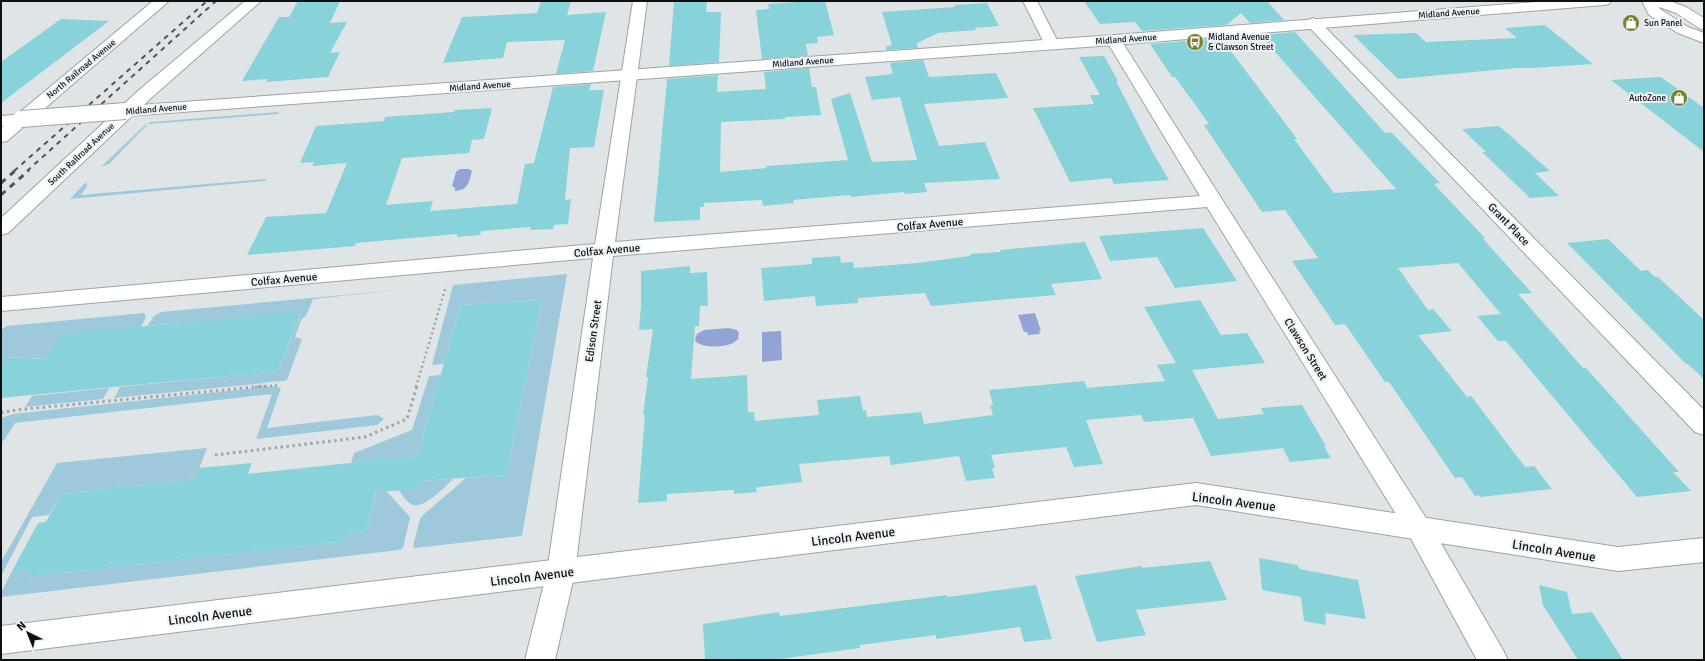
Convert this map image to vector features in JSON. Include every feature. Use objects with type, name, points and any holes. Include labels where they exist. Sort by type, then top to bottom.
[{"type":"street","name":"North Railroad Avenue","points":[[1,137],[162,1]]},
{"type":"street","name":"South Railroad Avenue","points":[[1,229],[126,111],[254,1]]},
{"type":"street","name":"Edison Street","points":[[540,660],[561,572],[604,250],[640,1]]},
{"type":"street","points":[[1030,1],[1051,44]]},
{"type":"street","name":"Midland Avenue","points":[[1,121],[1114,40],[1604,1]]},
{"type":"street","points":[[1649,1],[1654,12],[1682,30],[1704,38]]},
{"type":"street","points":[[1657,1],[1681,10],[1704,25]]},
{"type":"street","name":"Grant Place","points":[[1314,23],[1704,424]]},
{"type":"street","name":"Clawson Street","points":[[1114,40],[1213,201],[1419,529],[1493,660]]},
{"type":"street","name":"Colfax Avenue","points":[[1,304],[604,250],[1213,201]]},
{"type":"street","name":"Lincoln Avenue","points":[[1,640],[1196,494],[1618,559],[1704,550]]},
{"type":"path","points":[[215,455],[365,437],[407,419],[448,281]]},
{"type":"path","points":[[1,413],[31,408],[280,385]]},
{"type":"shaded area","points":[[279,112],[278,114],[148,124],[109,164],[101,167],[144,126],[151,122]]},
{"type":"shaded area","points":[[460,169],[469,169],[472,171],[467,185],[463,189],[455,191],[455,188],[452,186],[456,172]]},
{"type":"shaded area","points":[[266,179],[265,181],[70,199],[86,182],[87,186],[81,195]]},
{"type":"shaded area","points":[[567,274],[522,536],[415,548],[413,546],[420,519],[466,478],[506,475],[542,300],[461,305],[444,364],[432,365],[453,285]]},
{"type":"shaded area","points":[[398,290],[313,299],[306,316],[301,320],[295,337],[302,339],[287,380],[114,398],[120,387],[278,371],[301,313],[147,326],[154,316],[161,312]]},
{"type":"shaded area","points":[[144,313],[146,317],[141,327],[54,359],[1,357],[1,330],[7,326]]},
{"type":"shaded area","points":[[1035,313],[1041,331],[1039,331],[1040,334],[1028,335],[1027,332],[1024,332],[1018,315]]},
{"type":"shaded area","points":[[729,328],[737,330],[739,333],[738,339],[735,342],[724,346],[705,346],[696,342],[695,339],[697,334],[704,330]]},
{"type":"shaded area","points":[[781,331],[782,360],[762,362],[762,332]]},
{"type":"shaded area","points":[[441,375],[417,457],[351,463],[354,453],[412,430],[429,376]]},
{"type":"shaded area","points":[[274,386],[281,388],[267,428],[377,415],[384,419],[377,425],[256,439],[272,394],[15,423],[1,443],[1,418],[13,414]]},
{"type":"shaded area","points":[[109,388],[103,399],[25,407],[32,396]]},
{"type":"shaded area","points":[[207,448],[195,479],[61,494],[49,515],[32,517],[1,576],[1,562],[57,463]]},
{"type":"shaded area","points":[[453,479],[433,497],[421,504],[416,505],[411,504],[406,500],[395,484],[418,489],[420,481]]},
{"type":"shaded area","points":[[381,485],[410,517],[403,548],[399,550],[1,597],[1,593],[11,573],[31,571],[27,577],[346,541],[348,534],[366,532],[378,486]]},
{"type":"building","points":[[298,1],[340,1],[330,23],[347,22],[330,53],[340,52],[328,77],[266,82],[268,79],[242,81],[279,17],[289,17]]},
{"type":"building","points":[[541,1],[571,1],[567,15],[606,12],[593,71],[556,74],[565,40],[507,42],[503,58],[443,63],[462,17],[537,13]]},
{"type":"building","points":[[674,1],[707,1],[706,12],[721,12],[719,62],[669,66]]},
{"type":"building","points":[[825,1],[834,35],[817,37],[818,43],[806,44],[808,56],[762,59],[756,10],[769,9],[768,4]]},
{"type":"building","points":[[1084,1],[1267,1],[1284,20],[1250,23],[1241,13],[1226,25],[1142,31],[1135,22],[1100,24]]},
{"type":"building","points":[[987,3],[999,26],[975,28],[976,30],[938,33],[917,43],[918,48],[886,50],[886,47],[892,45],[882,12],[955,7],[954,5]]},
{"type":"building","points":[[61,19],[109,21],[1,103],[1,62]]},
{"type":"building","points":[[1545,25],[1593,64],[1517,68],[1398,79],[1353,35],[1416,33],[1426,42],[1517,38],[1505,28]]},
{"type":"building","points":[[1295,32],[1385,133],[1391,132],[1440,183],[1434,184],[1485,238],[1483,239],[1532,293],[1518,294],[1583,368],[1586,368],[1679,472],[1673,472],[1691,491],[1637,497],[1506,341],[1498,341],[1477,316],[1501,314],[1458,263],[1398,268],[1428,310],[1433,309],[1452,331],[1418,335],[1467,397],[1471,396],[1525,467],[1534,466],[1552,489],[1480,497],[1479,495],[1475,496],[1462,477],[1455,478],[1389,382],[1385,382],[1345,324],[1335,325],[1292,261],[1318,258],[1285,210],[1262,212],[1204,125],[1209,124],[1175,77],[1172,77],[1150,44],[1221,38],[1297,139],[1294,139],[1334,193],[1396,189],[1260,35]]},
{"type":"building","points":[[1104,56],[1118,81],[1116,81],[1152,151],[1169,180],[1114,184],[1111,178],[1070,182],[1033,108],[1094,104],[1090,95],[1100,95],[1079,57]]},
{"type":"building","points":[[923,60],[929,77],[996,73],[1008,98],[924,104],[939,146],[985,142],[1000,179],[924,183],[927,192],[905,194],[904,192],[851,197],[850,195],[793,200],[794,203],[763,206],[762,200],[704,203],[704,207],[700,207],[700,220],[654,222],[667,79],[718,75],[717,92],[766,89],[764,72],[809,68],[812,87],[816,87],[821,115],[785,117],[785,119],[721,122],[720,172],[767,168],[766,166],[848,160],[831,99],[850,93],[872,162],[917,160],[900,97],[872,100],[865,77],[893,74],[890,63]]},
{"type":"building","points":[[1661,77],[1704,108],[1704,152],[1611,80]]},
{"type":"building","points":[[591,84],[589,90],[604,90],[594,147],[570,148],[565,200],[571,199],[568,224],[554,225],[553,229],[530,230],[531,227],[481,231],[480,235],[457,237],[457,234],[356,243],[355,246],[247,255],[266,217],[326,213],[347,163],[312,166],[314,162],[300,163],[316,126],[384,121],[385,117],[492,108],[484,139],[472,140],[469,153],[402,158],[386,205],[433,201],[430,211],[517,204],[525,164],[534,163],[553,87]]},
{"type":"building","points":[[1499,126],[1550,171],[1535,173],[1559,196],[1530,198],[1482,152],[1486,152],[1462,129]]},
{"type":"building","points":[[1203,228],[1237,281],[1175,288],[1157,257],[1110,261],[1099,236]]},
{"type":"building","points":[[1608,239],[1641,271],[1648,270],[1655,277],[1658,277],[1704,320],[1704,379],[1688,364],[1686,364],[1567,243]]},
{"type":"building","points":[[1085,242],[1102,279],[1051,284],[1056,295],[931,306],[925,293],[858,298],[858,303],[816,306],[815,296],[764,301],[761,268],[812,264],[812,258],[840,256],[841,263],[853,262],[854,268],[917,263],[970,256],[970,254],[1000,252],[1000,250]]},
{"type":"building","points":[[690,266],[690,273],[707,272],[708,306],[700,306],[699,326],[695,326],[691,379],[747,375],[748,412],[754,412],[755,421],[819,415],[817,400],[860,396],[863,411],[866,410],[867,417],[921,412],[924,424],[993,415],[990,405],[993,405],[989,390],[1084,381],[1087,388],[1165,381],[1157,365],[1176,363],[1144,307],[1200,300],[1221,335],[1247,333],[1265,363],[1192,370],[1218,419],[1264,414],[1261,408],[1302,405],[1326,446],[1324,447],[1331,458],[1290,462],[1283,448],[1211,456],[1193,418],[1144,422],[1141,415],[1086,420],[1103,464],[1074,467],[1066,447],[991,455],[995,468],[992,468],[995,478],[966,481],[959,456],[891,465],[889,456],[799,464],[802,482],[759,487],[756,488],[757,492],[734,494],[734,490],[730,490],[667,494],[667,501],[638,503],[645,414],[643,415],[648,377],[646,377],[653,329],[639,330],[641,271]]},
{"type":"building","points":[[542,300],[506,475],[420,481],[418,489],[376,492],[366,532],[348,534],[346,541],[27,577],[31,571],[11,573],[38,523],[46,522],[61,494],[195,479],[199,468],[252,463],[248,474],[417,457],[461,305]]},
{"type":"building","points":[[301,312],[278,371],[1,398],[1,357],[46,359],[61,334]]},
{"type":"building","points":[[1259,558],[1298,565],[1299,569],[1358,580],[1366,619],[1325,613],[1326,625],[1304,621],[1301,597],[1262,590]]},
{"type":"building","points":[[1210,561],[1227,600],[1136,610],[1146,635],[1097,642],[1075,576],[1142,566],[1142,568]]},
{"type":"building","points":[[1036,585],[1052,639],[1024,642],[1020,627],[936,639],[936,635],[860,645],[860,648],[773,660],[705,660],[703,624],[779,612],[780,616],[947,595],[947,597]]},
{"type":"building","points":[[1539,585],[1567,592],[1572,614],[1592,612],[1623,660],[1578,660],[1543,605]]},
{"type":"railway","points":[[14,171],[207,1]]},
{"type":"railway","points":[[27,171],[216,1]]},
{"type":"railway","points":[[1,183],[16,170]]},
{"type":"railway","points":[[1,195],[29,170]]},
{"type":"place","name":"Sun Panel","points":[[1631,23]]},
{"type":"place","name":"Midland Avenue & Clawson Street","points":[[1195,42]]},
{"type":"place","name":"AutoZone","points":[[1679,98]]}]
